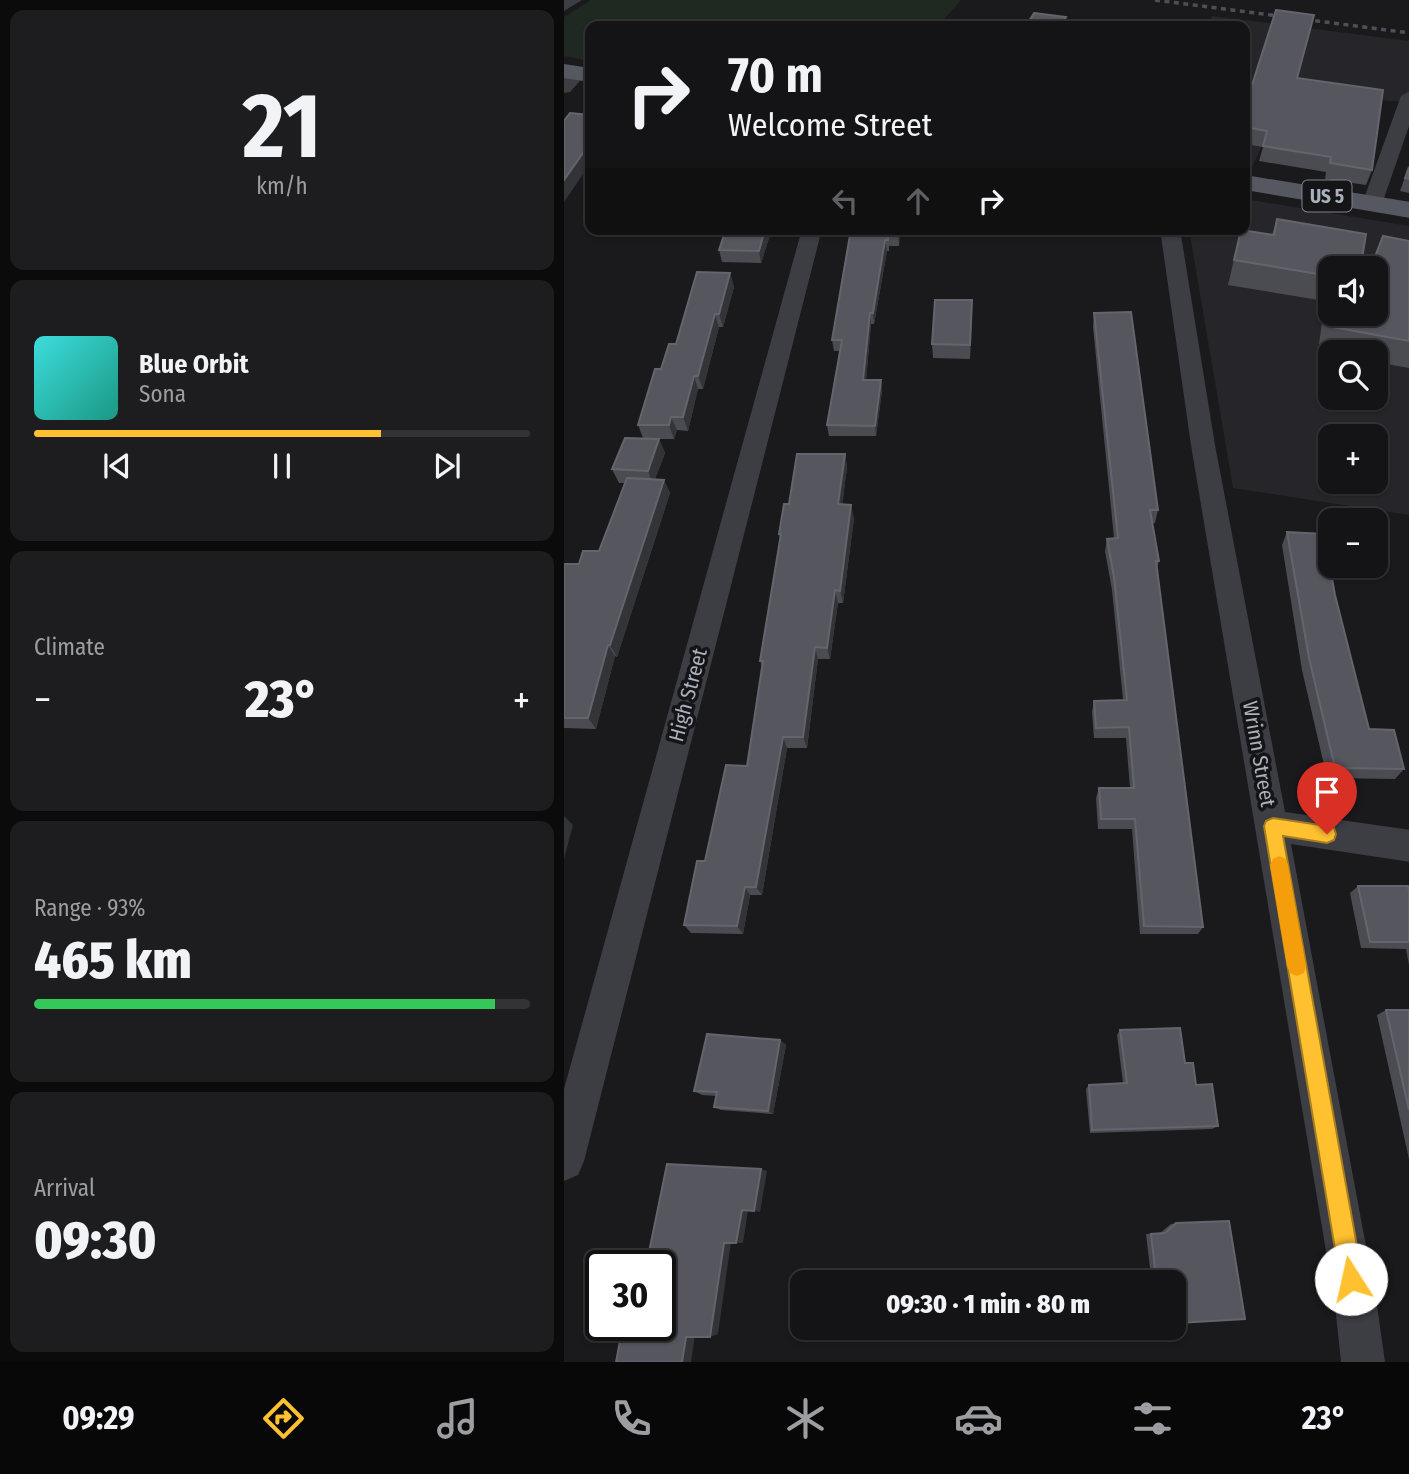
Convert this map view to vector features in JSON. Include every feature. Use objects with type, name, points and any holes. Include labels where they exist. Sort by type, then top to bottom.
[{"type":"main road","name":"US 5","points":[[1250,184],[1409,210]]},
{"type":"street","points":[[564,6],[574,0]]},
{"type":"street","points":[[1372,204],[1409,96]]},
{"type":"street","name":"High Street","points":[[564,1161],[810,235]]},
{"type":"street","name":"Wrinn Street","points":[[1171,235],[1203,445],[1273,826],[1356,1305],[1363,1362]]},
{"type":"street","points":[[1273,826],[1409,846]]},
{"type":"shaded area","points":[[591,0],[961,0],[942,21],[585,21],[585,60],[564,56],[564,17]]},
{"type":"shaded area","points":[[1212,16],[1409,41],[1409,101],[1351,96],[1272,125],[1250,171],[1250,21],[1210,21]]},
{"type":"shaded area","points":[[1250,200],[1409,226],[1409,515],[1388,512],[1388,508],[1363,508],[1233,488],[1190,235],[1250,235]]},
{"type":"building","points":[[1276,10],[1314,15],[1297,78],[1383,90],[1372,170],[1330,163],[1331,157],[1263,146],[1267,131],[1250,128],[1251,88]]},
{"type":"building","points":[[1034,13],[1066,17],[1064,21],[1029,21]]},
{"type":"building","points":[[570,113],[585,114],[585,150],[564,180],[564,121]]},
{"type":"building","points":[[1277,219],[1366,234],[1362,256],[1318,256],[1318,274],[1234,260],[1240,235],[1250,235],[1250,231],[1274,235]]},
{"type":"building","points":[[724,235],[763,235],[759,251],[719,250]]},
{"type":"building","points":[[850,235],[888,235],[873,313],[870,313],[863,380],[881,380],[875,426],[827,425],[842,340],[832,340]]},
{"type":"building","points":[[1383,236],[1409,241],[1409,341],[1327,326],[1388,326],[1388,256],[1375,256]]},
{"type":"building","points":[[697,272],[730,273],[719,314],[715,314],[698,376],[694,376],[683,417],[671,417],[669,425],[638,425],[655,369],[661,369],[669,344],[676,344]]},
{"type":"building","points":[[935,300],[972,300],[970,345],[932,344]]},
{"type":"building","points":[[1131,312],[1158,510],[1150,510],[1159,561],[1156,561],[1203,927],[1144,926],[1135,819],[1101,819],[1099,788],[1134,788],[1129,727],[1096,728],[1094,701],[1127,700],[1114,577],[1107,539],[1118,538],[1094,313]]},
{"type":"building","points":[[625,438],[659,439],[648,471],[612,469]]},
{"type":"building","points":[[797,454],[845,454],[838,504],[851,505],[840,591],[835,590],[827,648],[815,647],[803,737],[783,737],[756,887],[745,887],[737,926],[684,925],[697,861],[705,861],[726,765],[747,766],[779,534],[784,504],[789,504]]},
{"type":"building","points":[[627,478],[664,480],[608,645],[588,718],[564,718],[564,564],[579,564],[583,551],[599,551]]},
{"type":"building","points":[[1287,532],[1318,534],[1318,578],[1332,578],[1369,729],[1394,730],[1404,769],[1335,768],[1309,658]]},
{"type":"building","points":[[1358,886],[1408,886],[1409,942],[1370,942]]},
{"type":"building","points":[[1386,1010],[1409,1010],[1409,1110]]},
{"type":"building","points":[[1180,1028],[1185,1063],[1193,1063],[1196,1085],[1212,1084],[1218,1126],[1092,1130],[1089,1085],[1127,1083],[1120,1030]]},
{"type":"building","points":[[707,1034],[780,1040],[768,1111],[714,1107],[717,1092],[694,1091]]},
{"type":"building","points":[[667,1164],[761,1169],[754,1211],[742,1210],[736,1243],[724,1243],[710,1337],[686,1337],[682,1362],[616,1362],[620,1341],[676,1341],[676,1250],[649,1250]]},
{"type":"building","points":[[1229,1221],[1245,1319],[1186,1323],[1186,1270],[1155,1270],[1151,1234],[1165,1233],[1176,1223]]},
{"type":"railway","points":[[1155,0],[1410,33]]},
{"type":"slow traffic","points":[[1279,865],[1297,966]]},
{"type":"route","points":[[1327,834],[1273,826],[1351,1279]]}]
